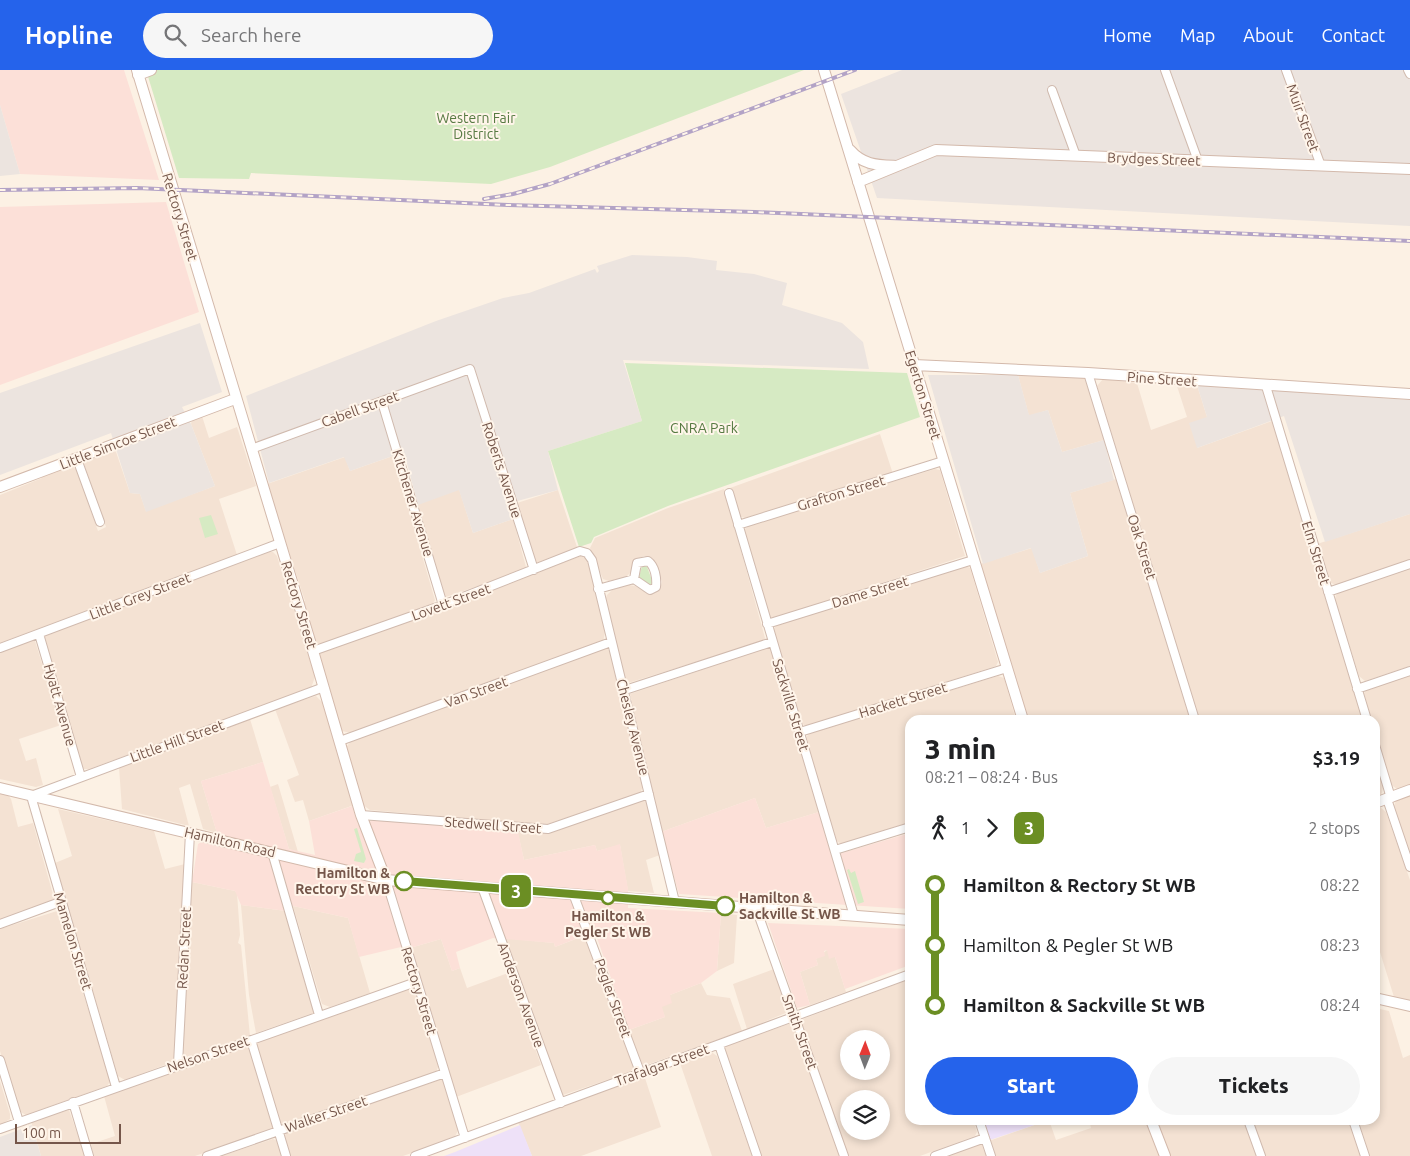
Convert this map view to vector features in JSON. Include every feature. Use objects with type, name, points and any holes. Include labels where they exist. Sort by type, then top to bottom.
[{"type":"street","points":[[137,72],[151,70]]},
{"type":"street","name":"Egerton Street","points":[[824,70],[1021,715]]},
{"type":"street","points":[[1165,70],[1198,161]]},
{"type":"street","name":"Muir Street","points":[[1286,70],[1321,166]]},
{"type":"street","points":[[1408,70],[1410,74]]},
{"type":"street","name":"Rectory Street","points":[[137,72],[324,687],[360,815],[386,880],[465,1138]]},
{"type":"street","points":[[1052,90],[1076,156]]},
{"type":"street","points":[[848,148],[860,160],[870,164],[900,166]]},
{"type":"street","name":"Brydges Street","points":[[858,182],[936,150],[1410,170]]},
{"type":"street","name":"Pine Street","points":[[914,365],[1088,373],[1410,394]]},
{"type":"street","name":"Cabell Street","points":[[251,450],[470,369]]},
{"type":"street","name":"Roberts Avenue","points":[[470,369],[534,570]]},
{"type":"street","name":"Oak Street","points":[[1088,373],[1193,715]]},
{"type":"street","name":"Elm Street","points":[[1266,386],[1366,715]]},
{"type":"street","name":"Little Simcoe Street","points":[[0,487],[235,399]]},
{"type":"street","name":"Kitchener Avenue","points":[[382,402],[444,605]]},
{"type":"street","points":[[77,459],[100,522]]},
{"type":"street","name":"Grafton Street","points":[[738,525],[943,461]]},
{"type":"street","name":"Sackville Street","points":[[729,493],[854,916]]},
{"type":"street","name":"Little Grey Street","points":[[0,648],[280,543]]},
{"type":"street","name":"Lovett Street","points":[[313,651],[444,605],[580,551],[587,553]]},
{"type":"street","name":"Chesley Avenue","points":[[587,553],[592,560],[611,642],[625,690],[675,902]]},
{"type":"street","name":"Dame Street","points":[[767,624],[973,560]]},
{"type":"street","points":[[1328,592],[1410,564]]},
{"type":"street","points":[[598,589],[634,579]]},
{"type":"street","name":"Hyatt Avenue","points":[[39,634],[81,777]]},
{"type":"street","name":"Van Street","points":[[340,741],[611,642]]},
{"type":"street","points":[[625,690],[772,642]]},
{"type":"street","name":"Hackett Street","points":[[800,732],[1007,668]]},
{"type":"street","points":[[1358,689],[1410,671]]},
{"type":"street","name":"Little Hill Street","points":[[31,796],[324,687]]},
{"type":"street","points":[[1380,764],[1410,866]]},
{"type":"street","name":"Hamilton Road","points":[[0,788],[386,880],[574,896],[905,920]]},
{"type":"street","points":[[1380,802],[1410,790]]},
{"type":"street","name":"Stedwell Street","points":[[360,815],[548,829],[649,794]]},
{"type":"street","name":"Mamelon Street","points":[[31,796],[60,902],[116,1086]]},
{"type":"street","points":[[835,850],[905,829]]},
{"type":"street","name":"Redan Street","points":[[178,1064],[190,833]]},
{"type":"street","points":[[272,852],[320,1015]]},
{"type":"street","name":"Anderson Avenue","points":[[482,888],[561,1103]]},
{"type":"street","name":"Pegler Street","points":[[574,896],[640,1072]]},
{"type":"street","points":[[0,924],[60,902]]},
{"type":"street","name":"Smith Street","points":[[756,908],[844,1156]]},
{"type":"street","name":"Trafalgar Street","points":[[415,1156],[905,976]]},
{"type":"street","name":"Nelson Street","points":[[0,1129],[178,1064],[416,982]]},
{"type":"street","points":[[1380,999],[1410,1006]]},
{"type":"street","points":[[251,1040],[286,1156]]},
{"type":"street","points":[[719,1044],[757,1156]]},
{"type":"street","points":[[0,1060],[19,1122]]},
{"type":"street","name":"Walker Street","points":[[207,1156],[445,1073]]},
{"type":"street","points":[[73,1102],[89,1156]]},
{"type":"street","points":[[981,1125],[991,1156]]},
{"type":"street","points":[[1153,1125],[1165,1156]]},
{"type":"street","points":[[1250,1125],[1261,1156]]},
{"type":"street","points":[[1355,1125],[1365,1156]]},
{"type":"street","points":[[935,1156],[985,1138]]},
{"type":"shaded area","points":[[0,70],[124,70],[159,180],[20,174],[0,105]]},
{"type":"shaded area","points":[[902,70],[1410,70],[1410,226],[877,198],[841,94]]},
{"type":"shaded area","points":[[0,105],[20,174],[0,176]]},
{"type":"shaded area","points":[[166,202],[199,312],[0,385],[0,207]]},
{"type":"shaded area","points":[[632,255],[687,257],[717,261],[716,270],[754,274],[787,283],[782,305],[842,323],[863,342],[869,369],[623,360],[642,421],[548,451],[558,490],[506,504],[513,519],[473,533],[459,490],[418,505],[404,452],[350,471],[344,457],[269,483],[246,396],[436,321],[503,298],[529,293],[595,269],[597,273],[599,271],[597,266]]},
{"type":"shaded area","points":[[200,323],[222,392],[182,407],[191,424],[215,486],[146,512],[140,494],[130,493],[111,433],[0,475],[0,393]]},
{"type":"shaded area","points":[[1019,372],[1083,377],[1087,380],[1104,440],[1062,452],[1048,410],[1029,416],[1018,375]]},
{"type":"shaded area","points":[[928,375],[1018,375],[1029,415],[1048,410],[1062,452],[1104,440],[1114,480],[1070,493],[1088,556],[1040,573],[1031,548],[983,564]]},
{"type":"shaded area","points":[[1103,379],[1137,383],[1151,430],[1187,417],[1176,383],[1197,385],[1207,417],[1197,448],[1272,421],[1361,715],[1197,715],[1097,386]]},
{"type":"shaded area","points":[[1197,385],[1410,400],[1410,514],[1325,542],[1284,416],[1197,448],[1189,423],[1207,417]]},
{"type":"shaded area","points":[[202,416],[209,438],[237,427],[256,486],[219,499],[237,555],[0,643],[0,495],[42,478],[41,476],[68,466],[73,467],[77,470],[98,531],[106,527],[84,464],[85,460],[115,449],[130,493],[140,494],[146,511],[215,486],[191,424],[192,420]]},
{"type":"shaded area","points":[[880,434],[893,474],[745,518],[738,516],[730,488]]},
{"type":"shaded area","points":[[393,456],[435,600],[433,604],[322,644],[317,643],[313,639],[302,602],[305,601],[267,484],[345,457],[350,471]]},
{"type":"shaded area","points":[[935,469],[940,470],[965,556],[774,618],[769,617],[743,530],[751,525]]},
{"type":"shaded area","points":[[1116,479],[1189,715],[1026,715],[980,564],[1032,548],[1040,573],[1088,556],[1070,493]]},
{"type":"shaded area","points":[[459,489],[473,533],[513,519],[526,567],[524,570],[446,597],[443,594],[415,505]]},
{"type":"shaded area","points":[[724,489],[765,638],[764,641],[628,683],[624,679],[606,598],[607,595],[613,589],[629,585],[635,586],[649,594],[655,593],[660,588],[662,582],[655,561],[644,556],[635,560],[631,572],[626,577],[609,581],[603,579],[590,548],[595,538],[668,508]]},
{"type":"shaded area","points":[[558,490],[578,550],[540,565],[534,559],[517,503]]},
{"type":"shaded area","points":[[1410,514],[1410,560],[1336,585],[1329,582],[1317,544]]},
{"type":"shaded area","points":[[273,552],[277,556],[315,677],[311,688],[89,769],[84,769],[81,765],[44,636]]},
{"type":"shaded area","points":[[581,556],[588,560],[605,632],[603,642],[351,733],[342,731],[319,656],[321,652]]},
{"type":"shaded area","points":[[966,566],[970,568],[998,662],[996,666],[809,725],[804,725],[800,722],[773,634],[774,628],[779,623]]},
{"type":"shaded area","points":[[1410,567],[1410,666],[1365,681],[1359,676],[1335,600],[1336,595],[1339,592]]},
{"type":"shaded area","points":[[32,639],[35,641],[61,725],[19,739],[26,761],[36,758],[43,785],[36,787],[0,779],[0,651]]},
{"type":"shaded area","points":[[769,647],[772,650],[819,812],[766,828],[755,798],[661,832],[630,694]]},
{"type":"shaded area","points":[[606,648],[610,651],[643,786],[640,794],[544,825],[370,810],[363,805],[347,751],[347,746],[353,739]]},
{"type":"shaded area","points":[[1410,674],[1410,786],[1397,789],[1390,784],[1380,750],[1380,715],[1370,715],[1364,693],[1368,688]]},
{"type":"shaded area","points":[[998,676],[1004,678],[1015,715],[905,715],[905,824],[842,844],[834,838],[805,741],[810,733]]},
{"type":"shaded area","points":[[316,696],[322,702],[354,805],[309,821],[303,800],[295,802],[287,780],[299,775],[275,709]]},
{"type":"shaded area","points":[[250,719],[263,762],[201,781],[217,833],[203,829],[190,784],[179,788],[189,826],[122,809],[119,767]]},
{"type":"shaded area","points":[[263,762],[289,849],[315,855],[309,821],[352,806],[358,825],[374,820],[518,832],[524,860],[595,845],[597,851],[620,844],[628,889],[628,908],[721,913],[717,971],[701,983],[670,995],[672,1003],[662,1007],[665,1017],[629,1030],[596,935],[583,936],[555,947],[554,943],[493,938],[456,952],[460,968],[452,971],[441,939],[410,948],[401,947],[359,957],[348,918],[293,906],[286,911],[241,905],[235,891],[192,882],[198,844],[217,833],[201,781]]},
{"type":"shaded area","points":[[1380,776],[1383,786],[1380,795]]},
{"type":"shaded area","points":[[278,784],[298,852],[289,849],[270,787]]},
{"type":"shaded area","points":[[0,793],[8,795],[11,799],[18,827],[33,823],[54,898],[52,902],[0,921]]},
{"type":"shaded area","points":[[1410,796],[1410,857],[1393,808],[1396,801]]},
{"type":"shaded area","points":[[755,798],[766,828],[819,812],[832,856],[905,834],[905,909],[679,894],[661,832]]},
{"type":"shaded area","points":[[644,799],[647,802],[660,855],[646,860],[654,893],[628,891],[620,845],[597,851],[595,845],[524,860],[517,829],[559,829]]},
{"type":"shaded area","points":[[1380,808],[1386,812],[1410,880],[1410,1001],[1394,997],[1380,952]]},
{"type":"shaded area","points":[[58,809],[154,831],[165,869],[185,864],[175,1061],[125,1080],[118,1076],[55,863],[72,856]]},
{"type":"shaded area","points":[[192,882],[237,893],[240,935],[238,943],[241,945],[250,1036],[189,1058],[183,1053]]},
{"type":"shaded area","points":[[241,905],[286,911],[314,1009],[313,1013],[256,1033],[249,995]]},
{"type":"shaded area","points":[[293,906],[348,918],[370,993],[330,1007],[322,1004]]},
{"type":"shaded area","points":[[57,911],[110,1078],[107,1086],[26,1115],[17,1110],[0,1051],[0,929]]},
{"type":"shaded area","points":[[721,913],[737,915],[734,963],[717,971]]},
{"type":"shaded area","points":[[768,923],[905,929],[905,967],[845,989],[835,957],[829,959],[827,950],[824,951],[825,956],[816,959],[818,965],[800,972],[810,1005],[797,1008]]},
{"type":"shaded area","points":[[586,935],[635,1066],[630,1072],[563,1095],[557,1089],[504,938],[554,943],[555,947]]},
{"type":"shaded area","points":[[441,939],[452,971],[460,968],[467,988],[508,973],[541,1065],[456,1097],[410,948]]},
{"type":"shaded area","points":[[827,950],[835,957],[846,992],[810,1005],[800,972],[818,965],[816,959]]},
{"type":"shaded area","points":[[774,969],[788,1012],[747,1029],[733,984]]},
{"type":"shaded area","points":[[905,981],[905,1125],[975,1125],[977,1132],[975,1136],[920,1156],[847,1156],[842,1140],[890,1140],[890,1090],[840,1090],[840,1135],[802,1024],[803,1019]]},
{"type":"shaded area","points":[[701,983],[707,995],[730,998],[742,1031],[646,1065],[642,1064],[629,1030],[665,1017],[661,1007],[670,995]]},
{"type":"shaded area","points":[[411,987],[416,990],[439,1064],[436,1073],[283,1125],[280,1122],[256,1048],[257,1043],[260,1040]]},
{"type":"shaded area","points":[[1380,1009],[1389,1011],[1403,1058],[1410,1055],[1410,1156],[1369,1156],[1359,1125],[1380,1125]]},
{"type":"shaded area","points":[[792,1023],[795,1026],[839,1156],[759,1156],[724,1049],[727,1045]]},
{"type":"shaded area","points":[[249,1046],[274,1126],[272,1129],[195,1156],[94,1156],[91,1144],[115,1136],[104,1096]]},
{"type":"shaded area","points":[[710,1051],[717,1056],[752,1156],[712,1156],[680,1063]]},
{"type":"shaded area","points":[[644,1075],[661,1127],[581,1156],[532,1156],[518,1122]]},
{"type":"shaded area","points":[[442,1079],[459,1129],[454,1138],[403,1156],[289,1156],[284,1139],[289,1131]]},
{"type":"shaded area","points":[[0,1081],[10,1119],[0,1125]]},
{"type":"shaded area","points":[[69,1110],[85,1156],[41,1156],[31,1121]]},
{"type":"shaded area","points":[[32,1125],[41,1156],[0,1156],[0,1137]]},
{"type":"shaded area","points":[[520,1125],[532,1156],[444,1156],[455,1152]]},
{"type":"shaded area","points":[[985,1125],[1034,1125],[990,1140]]},
{"type":"shaded area","points":[[1035,1125],[1051,1125],[1056,1140],[1091,1128],[1090,1125],[1150,1125],[1161,1156],[994,1156],[989,1141]]},
{"type":"shaded area","points":[[1159,1125],[1246,1125],[1257,1156],[1170,1156]]},
{"type":"shaded area","points":[[1253,1125],[1351,1125],[1361,1156],[1265,1156]]},
{"type":"shaded area","points":[[273,1139],[278,1141],[282,1156],[221,1156]]},
{"type":"shaded area","points":[[981,1143],[986,1156],[941,1156]]},
{"type":"green space","name":"Western Fair District","points":[[146,70],[804,70],[550,167],[491,184],[251,173],[249,179],[179,178]]},
{"type":"green space","name":"CNRA Park","points":[[625,363],[907,373],[920,417],[668,506],[594,537],[591,543],[579,547],[548,451],[642,421]]},
{"type":"green space","points":[[211,515],[218,534],[205,538],[199,518]]},
{"type":"green space","points":[[646,564],[653,583],[649,585],[639,577],[642,566]]},
{"type":"green space","points":[[357,828],[366,859],[364,863],[354,861],[356,854],[361,852],[354,829]]},
{"type":"green space","points":[[849,869],[851,873],[855,871],[864,902],[858,904],[847,870]]},
{"type":"railway","points":[[484,199],[513,194],[550,184],[855,70]]},
{"type":"railway","points":[[0,190],[137,188],[508,205],[755,212],[1410,241]]},
{"type":"bus line","name":"3","points":[[404,881],[574,896],[725,906]]},
{"type":"place","name":"Hamilton & Rectory St WB","points":[[404,881]]},
{"type":"place","name":"Hamilton & Pegler St WB","points":[[608,898]]},
{"type":"place","name":"Hamilton & Sackville St WB","points":[[725,906]]}]
